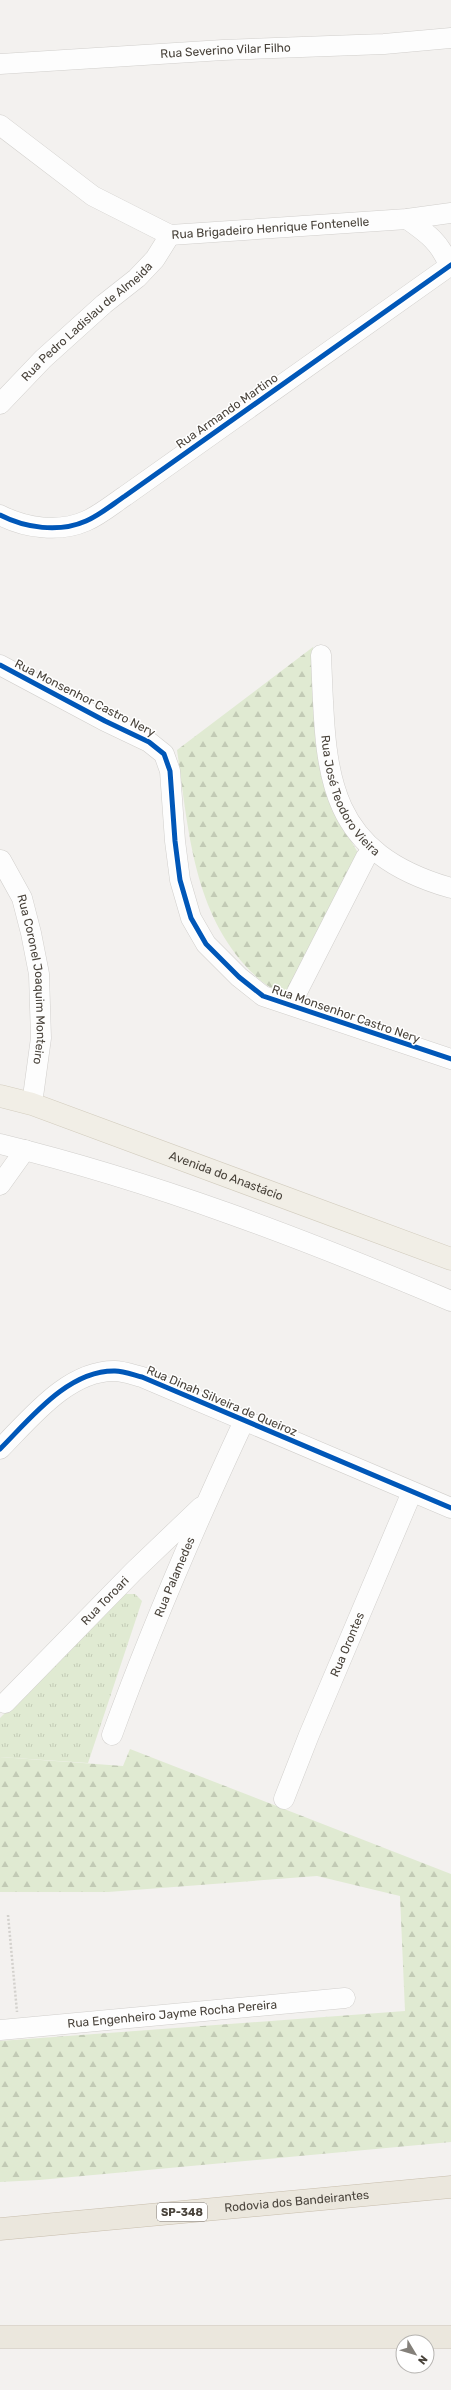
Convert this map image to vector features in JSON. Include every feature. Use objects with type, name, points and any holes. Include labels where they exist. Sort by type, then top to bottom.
[{"type":"highway","name":"Rodovia dos Bandeirantes","points":[[0,2229],[451,2187]]},
{"type":"highway","points":[[0,2337],[451,2337]]},
{"type":"main road","name":"Avenida do Anastácio","points":[[0,1096],[32,1104],[451,1259]]},
{"type":"street","name":"Rua Severino Vilar Filho","points":[[0,64],[451,38]]},
{"type":"street","name":"Rua Brigadeiro Henrique Fontenelle","points":[[0,125],[93,196],[170,236],[407,219],[451,213]]},
{"type":"street","points":[[407,219],[435,241],[443,251],[450,266]]},
{"type":"street","name":"Rua Pedro Ladislau de Almeida","points":[[0,404],[49,354],[104,304],[137,278],[154,259],[170,236]]},
{"type":"street","name":"Rua Armando Martino","points":[[0,515],[26,526],[55,527],[85,521],[125,496],[450,266]]},
{"type":"street","name":"Rua José Teodoro Vieira","points":[[321,655],[324,729],[328,764],[333,788],[353,829],[391,862],[407,871],[451,888]]},
{"type":"street","name":"Rua Monsenhor Castro Nery","points":[[0,665],[97,717],[149,742],[164,754],[170,771],[175,841],[180,880],[191,918],[206,944],[239,977],[263,996],[451,1060]]},
{"type":"street","points":[[294,998],[366,857]]},
{"type":"street","name":"Rua Coronel Joaquim Monteiro","points":[[1,860],[22,898],[39,974],[41,1038],[32,1104]]},
{"type":"street","points":[[0,1144],[149,1186],[229,1212],[451,1302]]},
{"type":"street","points":[[0,1186],[25,1150]]},
{"type":"street","name":"Rua Dinah Silveira de Queiroz","points":[[0,1449],[55,1395],[69,1385],[87,1377],[115,1371],[142,1377],[451,1508]]},
{"type":"street","name":"Rua Palamedes","points":[[112,1735],[150,1634],[207,1501],[244,1421]]},
{"type":"street","name":"Rua Orontes","points":[[284,1799],[308,1735],[412,1492]]},
{"type":"street","name":"Rua Toroari","points":[[5,1704],[134,1571],[207,1501]]},
{"type":"street","name":"Rua Engenheiro Jayme Rocha Pereira","points":[[9,2029],[345,1998]]},
{"type":"path","points":[[8,1915],[9,2029]]},
{"type":"green space","points":[[313,647],[332,807],[358,853],[289,997],[263,983],[238,957],[220,931],[207,903],[198,874],[191,843],[177,750]]},
{"type":"green space","points":[[125,1594],[135,1594],[142,1601],[88,1763],[0,1757],[0,1718]]},
{"type":"green space","points":[[130,1749],[451,1874],[451,2142],[39,2180],[0,2182],[0,2041],[405,2011],[400,1896],[317,1876],[108,1892],[0,1892],[0,1757],[123,1766]]},
{"type":"cycle path","points":[[0,515],[31,526],[54,528],[76,525],[91,519],[451,265]]},
{"type":"cycle path","points":[[0,665],[105,721],[149,742],[164,754],[170,771],[175,841],[180,880],[191,918],[206,944],[239,977],[263,996],[451,1059]]},
{"type":"cycle path","points":[[0,1449],[37,1411],[66,1387],[81,1379],[98,1373],[118,1371],[142,1377],[451,1508]]}]
